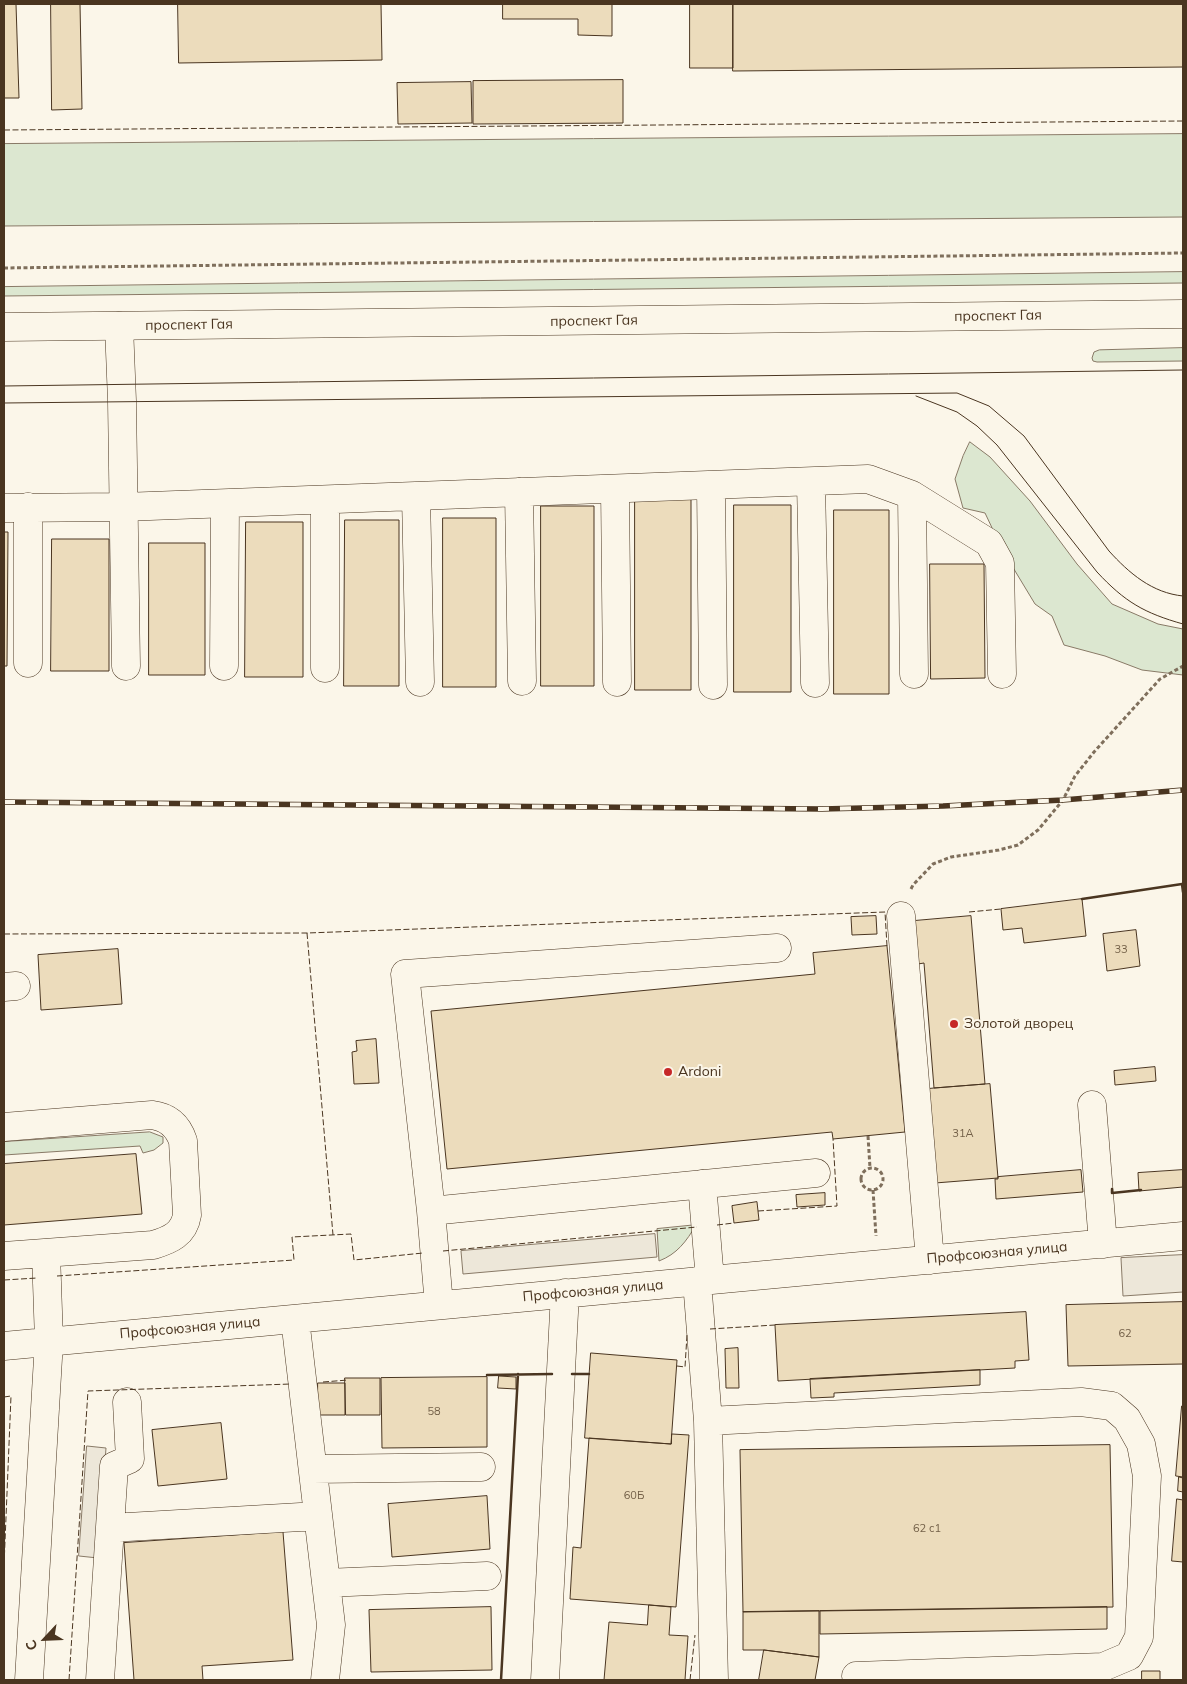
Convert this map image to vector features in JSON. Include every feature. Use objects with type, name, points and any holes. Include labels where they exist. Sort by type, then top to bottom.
[{"type":"street","name":"проспект Гая","points":[[4,327],[1183,314]]},
{"type":"street","points":[[118,326],[122,401],[126,666]]},
{"type":"street","points":[[28,663],[16,508],[123,508],[868,479],[912,495],[989,543],[1000,563],[1002,674]]},
{"type":"street","points":[[812,482],[815,683]]},
{"type":"street","points":[[710,485],[713,685]]},
{"type":"street","points":[[615,489],[617,682]]},
{"type":"street","points":[[519,492],[522,681]]},
{"type":"street","points":[[912,495],[914,674]]},
{"type":"street","points":[[416,496],[420,682]]},
{"type":"street","points":[[325,500],[325,668]]},
{"type":"street","points":[[224,666],[225,504]]},
{"type":"street","points":[[901,916],[930,1260]]},
{"type":"street","points":[[439,1305],[431,1211],[405,974],[777,948]]},
{"type":"street","points":[[1092,1105],[1103,1244]]},
{"type":"street","points":[[4,1127],[161,1116],[181,1133],[187,1215],[186,1225],[180,1232],[164,1242],[153,1245],[4,1256]]},
{"type":"street","points":[[431,1211],[816,1173]]},
{"type":"street","points":[[702,1184],[714,1680]]},
{"type":"street","name":"Профсоюзная улица","points":[[4,1346],[1183,1236]]},
{"type":"street","points":[[29,1680],[49,1341],[46,1253]]},
{"type":"street","points":[[545,1680],[565,1293]]},
{"type":"street","points":[[294,1318],[331,1625],[325,1680]]},
{"type":"street","points":[[100,1680],[114,1466],[130,1459],[127,1402]]},
{"type":"street","points":[[708,1421],[1081,1402],[1112,1406],[1127,1419],[1141,1444],[1147,1476],[1139,1637],[1129,1656],[1103,1667],[856,1676]]},
{"type":"street","points":[[313,1469],[481,1467]]},
{"type":"street","points":[[110,1528],[318,1516]]},
{"type":"street","points":[[326,1583],[487,1576]]},
{"type":"path","points":[[4,268],[1183,253]]},
{"type":"path","points":[[901,916],[913,885],[933,864],[951,857],[999,850],[1018,845],[1038,830],[1063,800],[1075,776],[1094,752],[1160,679],[1183,666]]},
{"type":"path","points":[[868,1136],[870,1168]]},
{"type":"path","points":[[870,1168],[878,1170],[883,1178],[880,1186],[873,1190],[864,1187],[861,1180],[863,1172],[870,1168]]},
{"type":"path","points":[[873,1190],[878,1264]]},
{"type":"green space","points":[[1183,134],[1183,217],[4,226],[4,144]]},
{"type":"green space","points":[[1183,272],[1183,283],[4,296],[4,287]]},
{"type":"green space","points":[[1183,348],[1183,361],[1097,362],[1093,361],[1092,358],[1094,352],[1099,350]]},
{"type":"green space","points":[[970,442],[990,457],[1030,501],[1077,564],[1112,604],[1158,624],[1183,629],[1183,675],[1142,670],[1105,656],[1064,645],[1052,616],[1035,604],[1003,551],[985,513],[963,508],[955,479]]},
{"type":"green space","points":[[150,1132],[163,1137],[163,1143],[154,1150],[143,1153],[140,1146],[4,1155],[4,1142]]},
{"type":"green space","points":[[696,1225],[680,1247],[671,1255],[659,1261],[657,1229]]},
{"type":"shaded area","points":[[655,1234],[657,1257],[463,1274],[461,1251]]},
{"type":"shaded area","points":[[1183,1255],[1183,1292],[1123,1296],[1121,1258]]},
{"type":"shaded area","points":[[87,1446],[106,1448],[98,1558],[79,1556]]},
{"type":"building","points":[[4,4],[16,4],[19,98],[4,98]]},
{"type":"building","points":[[51,4],[80,4],[82,109],[52,110]]},
{"type":"building","points":[[178,4],[381,4],[382,60],[179,63]]},
{"type":"building","points":[[503,4],[612,4],[612,36],[578,35],[578,19],[503,19]]},
{"type":"building","points":[[690,4],[733,4],[733,68],[690,68]]},
{"type":"building","points":[[733,4],[1183,4],[1183,67],[733,71]]},
{"type":"building","points":[[623,80],[623,123],[473,124],[473,81]]},
{"type":"building","points":[[471,82],[472,123],[398,124],[397,83]]},
{"type":"building","points":[[635,498],[691,498],[691,690],[635,690]]},
{"type":"building","points":[[734,505],[791,505],[791,692],[734,692]]},
{"type":"building","points":[[541,506],[594,506],[594,686],[541,686]]},
{"type":"building","points":[[834,510],[889,510],[889,694],[834,694]]},
{"type":"building","points":[[443,518],[496,518],[496,687],[443,687]]},
{"type":"building","points":[[345,520],[399,520],[399,686],[344,686]]},
{"type":"building","points":[[246,522],[303,522],[303,677],[245,677]]},
{"type":"building","points":[[4,532],[8,532],[7,666],[4,666]]},
{"type":"building","points":[[52,539],[109,539],[109,671],[51,671]]},
{"type":"building","points":[[149,543],[205,543],[205,675],[149,675]]},
{"type":"building","points":[[930,564],[984,564],[985,678],[931,679]]},
{"type":"building","points":[[1082,899],[1086,936],[1024,943],[1022,928],[1003,930],[1001,909]]},
{"type":"building","points":[[876,916],[877,934],[852,935],[851,917]]},
{"type":"building","name":"Золотой дворец","points":[[971,916],[985,1084],[934,1088],[924,963],[918,964],[914,921]]},
{"type":"building","points":[[1136,930],[1140,966],[1107,971],[1103,934]]},
{"type":"building","name":"Ardoni","points":[[887,946],[905,1132],[833,1139],[832,1132],[447,1169],[431,1011],[815,974],[813,953]]},
{"type":"building","points":[[118,949],[122,1004],[41,1010],[38,955]]},
{"type":"building","points":[[376,1039],[379,1083],[354,1084],[352,1052],[357,1051],[356,1041]]},
{"type":"building","points":[[1155,1067],[1156,1081],[1115,1085],[1114,1071]]},
{"type":"building","points":[[990,1084],[998,1178],[935,1183],[927,1089]]},
{"type":"building","points":[[136,1154],[142,1214],[4,1225],[4,1164]]},
{"type":"building","points":[[1081,1170],[1083,1192],[996,1199],[995,1179],[998,1179],[998,1177]]},
{"type":"building","points":[[1183,1170],[1183,1187],[1139,1191],[1138,1173]]},
{"type":"building","points":[[825,1193],[825,1205],[797,1207],[796,1195]]},
{"type":"building","points":[[757,1202],[759,1220],[734,1223],[732,1206]]},
{"type":"building","points":[[1183,1302],[1183,1364],[1068,1366],[1066,1305]]},
{"type":"building","points":[[1026,1312],[1029,1360],[1015,1361],[1015,1368],[778,1381],[775,1325]]},
{"type":"building","points":[[738,1348],[739,1388],[726,1388],[725,1349]]},
{"type":"building","points":[[591,1353],[677,1360],[671,1444],[585,1438]]},
{"type":"building","points":[[980,1370],[980,1385],[834,1393],[834,1397],[811,1398],[810,1379]]},
{"type":"building","points":[[499,1376],[516,1377],[516,1389],[498,1388]]},
{"type":"building","points":[[487,1377],[487,1447],[382,1448],[381,1378]]},
{"type":"building","points":[[345,1378],[380,1378],[380,1415],[346,1415]]},
{"type":"building","points":[[318,1383],[345,1383],[345,1415],[318,1415]]},
{"type":"building","points":[[1183,1406],[1183,1477],[1176,1476]]},
{"type":"building","points":[[221,1423],[227,1479],[158,1486],[152,1430]]},
{"type":"building","points":[[672,1434],[689,1435],[676,1607],[570,1599],[573,1547],[581,1548],[589,1438],[671,1444]]},
{"type":"building","points":[[1110,1445],[1113,1607],[743,1612],[740,1450]]},
{"type":"building","points":[[1179,1477],[1183,1478],[1183,1492],[1178,1491]]},
{"type":"building","points":[[487,1496],[490,1549],[392,1557],[388,1504]]},
{"type":"building","points":[[1177,1499],[1183,1500],[1183,1562],[1172,1561]]},
{"type":"building","points":[[283,1532],[293,1660],[202,1666],[203,1680],[134,1680],[124,1543]]},
{"type":"building","points":[[649,1605],[671,1607],[669,1635],[688,1636],[685,1680],[604,1680],[609,1622],[647,1625]]},
{"type":"building","points":[[491,1607],[492,1670],[371,1672],[369,1610]]},
{"type":"building","points":[[1107,1607],[1107,1629],[820,1634],[820,1611]]},
{"type":"building","points":[[819,1611],[819,1657],[764,1650],[743,1650],[743,1612]]},
{"type":"building","points":[[764,1650],[819,1657],[815,1680],[759,1680]]},
{"type":"building","points":[[1142,1671],[1160,1671],[1160,1680],[1142,1680]]},
{"type":"tram line","points":[[4,386],[1183,370]]},
{"type":"tram line","points":[[4,403],[957,393],[989,406],[1024,436],[1109,551],[1125,567],[1151,586],[1161,591],[1183,596]]},
{"type":"tram line","points":[[916,396],[957,412],[977,426],[997,445],[1097,572],[1126,599],[1146,611],[1183,624]]},
{"type":"railway","points":[[4,802],[822,809],[943,806],[1063,800],[1183,790]]},
{"type":"fence","points":[[4,130],[1183,121]]},
{"type":"fence","points":[[969,912],[1001,909]]},
{"type":"fence","points":[[4,934],[307,933],[885,912],[887,946]]},
{"type":"fence","points":[[307,933],[333,1235]]},
{"type":"fence","points":[[758,1211],[837,1206],[833,1139]]},
{"type":"fence","points":[[717,1225],[734,1223]]},
{"type":"fence","points":[[443,1251],[697,1227]]},
{"type":"fence","points":[[57,1276],[294,1260],[292,1237],[351,1234],[354,1260],[423,1253]]},
{"type":"fence","points":[[4,1280],[37,1278]]},
{"type":"fence","points":[[710,1329],[775,1325]]},
{"type":"fence","points":[[677,1366],[685,1367],[687,1335]]},
{"type":"fence","points":[[323,1382],[348,1380]]},
{"type":"fence","points":[[69,1680],[88,1391],[291,1384]]},
{"type":"fence","points":[[4,1397],[11,1396],[4,1566]]},
{"type":"fence","points":[[690,1680],[695,1635]]},
{"type":"wall","points":[[1082,899],[1182,884],[1183,892]]},
{"type":"wall","points":[[1112,1189],[1112,1193],[1141,1190]]},
{"type":"wall","points":[[501,1680],[518,1374]]},
{"type":"wall","points":[[487,1375],[552,1374]]},
{"type":"wall","points":[[572,1374],[589,1374]]},
{"type":"place","name":"Золотой дворец","points":[[954,1024]]},
{"type":"place","name":"Ardoni","points":[[668,1072]]}]
